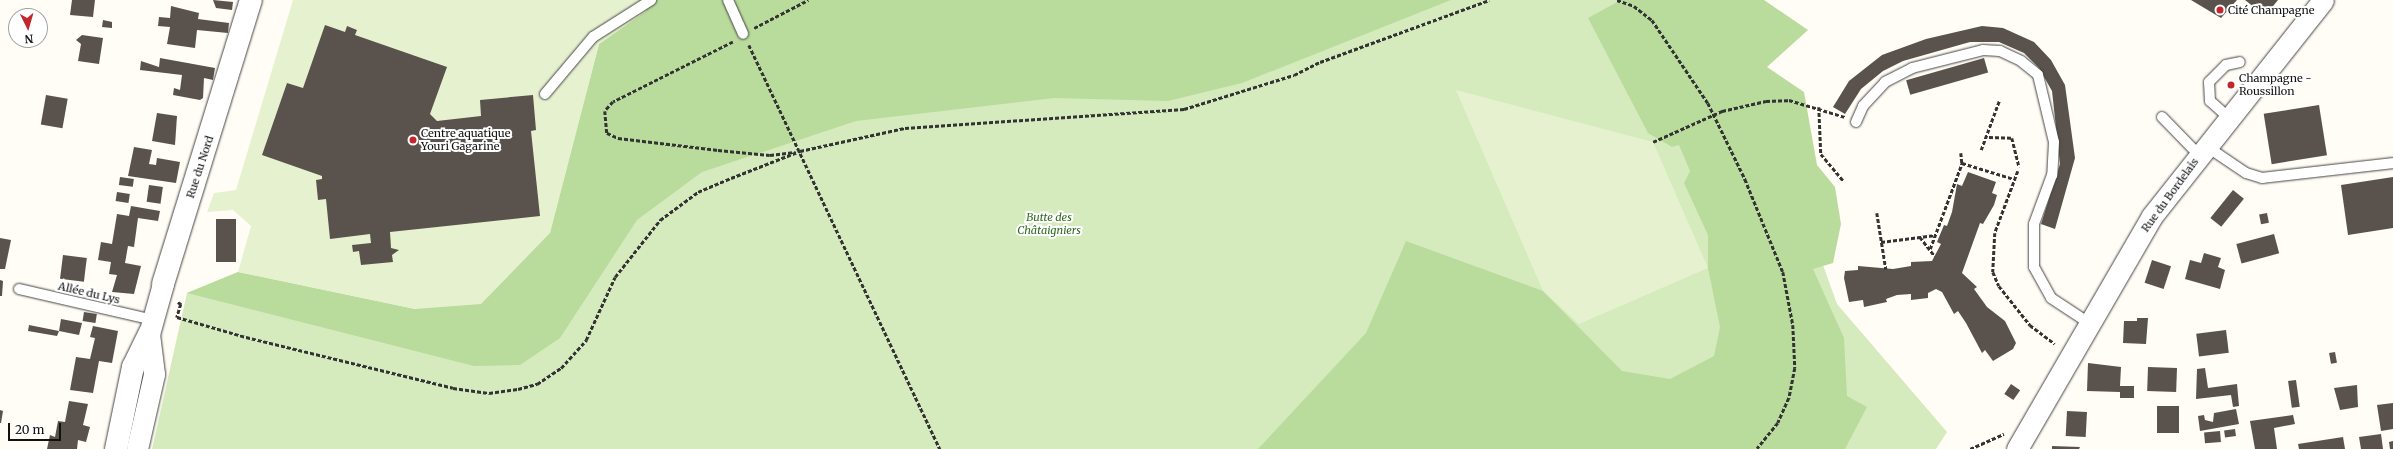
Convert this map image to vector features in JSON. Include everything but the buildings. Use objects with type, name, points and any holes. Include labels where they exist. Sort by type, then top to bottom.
[{"type":"street","name":"Rue du Nord","points":[[116,449],[133,367],[151,327],[161,289],[251,0]]},
{"type":"street","name":"Rue du Bordelais","points":[[2017,449],[2152,216],[2228,117],[2323,0]]},
{"type":"street","name":"Rue du Nord","points":[[137,449],[154,374],[151,327]]},
{"type":"lane","points":[[545,94],[593,37],[651,0]]},
{"type":"lane","points":[[728,0],[743,34]]},
{"type":"lane","points":[[1856,122],[1863,106],[1885,82],[1912,68],[1982,50],[2000,51],[2021,60],[2038,75],[2054,142],[2052,175],[2034,224],[2034,267],[2051,298],[2089,323]]},
{"type":"lane","points":[[2228,117],[2210,101],[2210,82],[2226,64],[2240,62]]},
{"type":"lane","points":[[2162,118],[2203,150],[2246,173],[2262,178],[2393,163]]},
{"type":"lane","name":"Allée du Lys","points":[[19,289],[151,327]]},
{"type":"path","points":[[808,0],[613,102],[605,111],[608,133],[618,138],[770,155],[800,151],[905,128],[1184,109],[1294,75],[1320,62],[1489,0]]},
{"type":"path","points":[[1617,0],[1634,6],[1652,20],[1714,114],[1745,179],[1783,272],[1793,325],[1795,368],[1789,398],[1778,423],[1757,449]]},
{"type":"path","points":[[743,34],[800,151],[940,449]]},
{"type":"path","points":[[1653,142],[1714,114],[1766,101],[1789,100],[1819,107],[1856,122]]},
{"type":"path","points":[[1982,150],[1989,137],[1999,101]]},
{"type":"path","points":[[1819,107],[1821,154],[1844,181]]},
{"type":"path","points":[[1989,137],[2012,138],[2019,166]]},
{"type":"path","points":[[161,289],[181,304],[177,317],[246,337],[453,388],[489,393],[518,389],[537,384],[561,368],[586,340],[616,277],[660,220],[698,192],[800,151]]},
{"type":"path","points":[[1930,249],[1962,163],[1961,153]]},
{"type":"path","points":[[1962,163],[2014,179]]},
{"type":"path","points":[[2018,171],[1995,234],[1993,272],[1999,286],[2030,325],[2070,356]]},
{"type":"path","points":[[1877,213],[1886,269]]},
{"type":"path","points":[[1882,242],[1936,234]]},
{"type":"path","points":[[1920,237],[1935,256]]},
{"type":"path","points":[[1970,449],[2030,425]]},
{"type":"green space","name":"Centre aquatique Youri Gagarine","points":[[293,0],[638,0],[646,11],[599,44],[550,233],[481,304],[415,309],[238,272],[251,226],[233,210],[207,212],[214,193],[236,190]]},
{"type":"green space","name":"Butte des Châtaigniers","points":[[638,0],[1728,0],[1837,304],[1947,432],[1936,449],[152,449],[187,293],[238,272],[415,309],[587,90],[599,44],[646,11]]},
{"type":"green space","points":[[638,0],[1451,0],[1242,83],[1168,101],[1054,98],[856,121],[702,172],[637,220],[560,338],[520,365],[474,366],[187,293],[238,272],[415,309],[550,233],[599,44],[646,11]]},
{"type":"green space","points":[[1621,0],[1764,0],[1808,30],[1767,67],[1804,92],[1817,165],[1835,187],[1841,224],[1833,263],[1813,269],[1844,338],[1847,396],[1867,407],[1845,449],[1258,449],[1366,333],[1406,241],[1543,291],[1622,371],[1670,379],[1714,356],[1720,327],[1708,268],[1708,235],[1684,183],[1690,171],[1679,145],[1672,147],[1648,133],[1588,18]]},
{"type":"green space","points":[[1456,90],[1653,142],[1708,268],[1579,324],[1543,291]]},
{"type":"place","name":"Cité Champagne","points":[[2220,10]]},
{"type":"place","name":"Champagne - Roussillon","points":[[2231,85]]},
{"type":"place","name":"Centre aquatique Youri Gagarine","points":[[413,140]]}]
